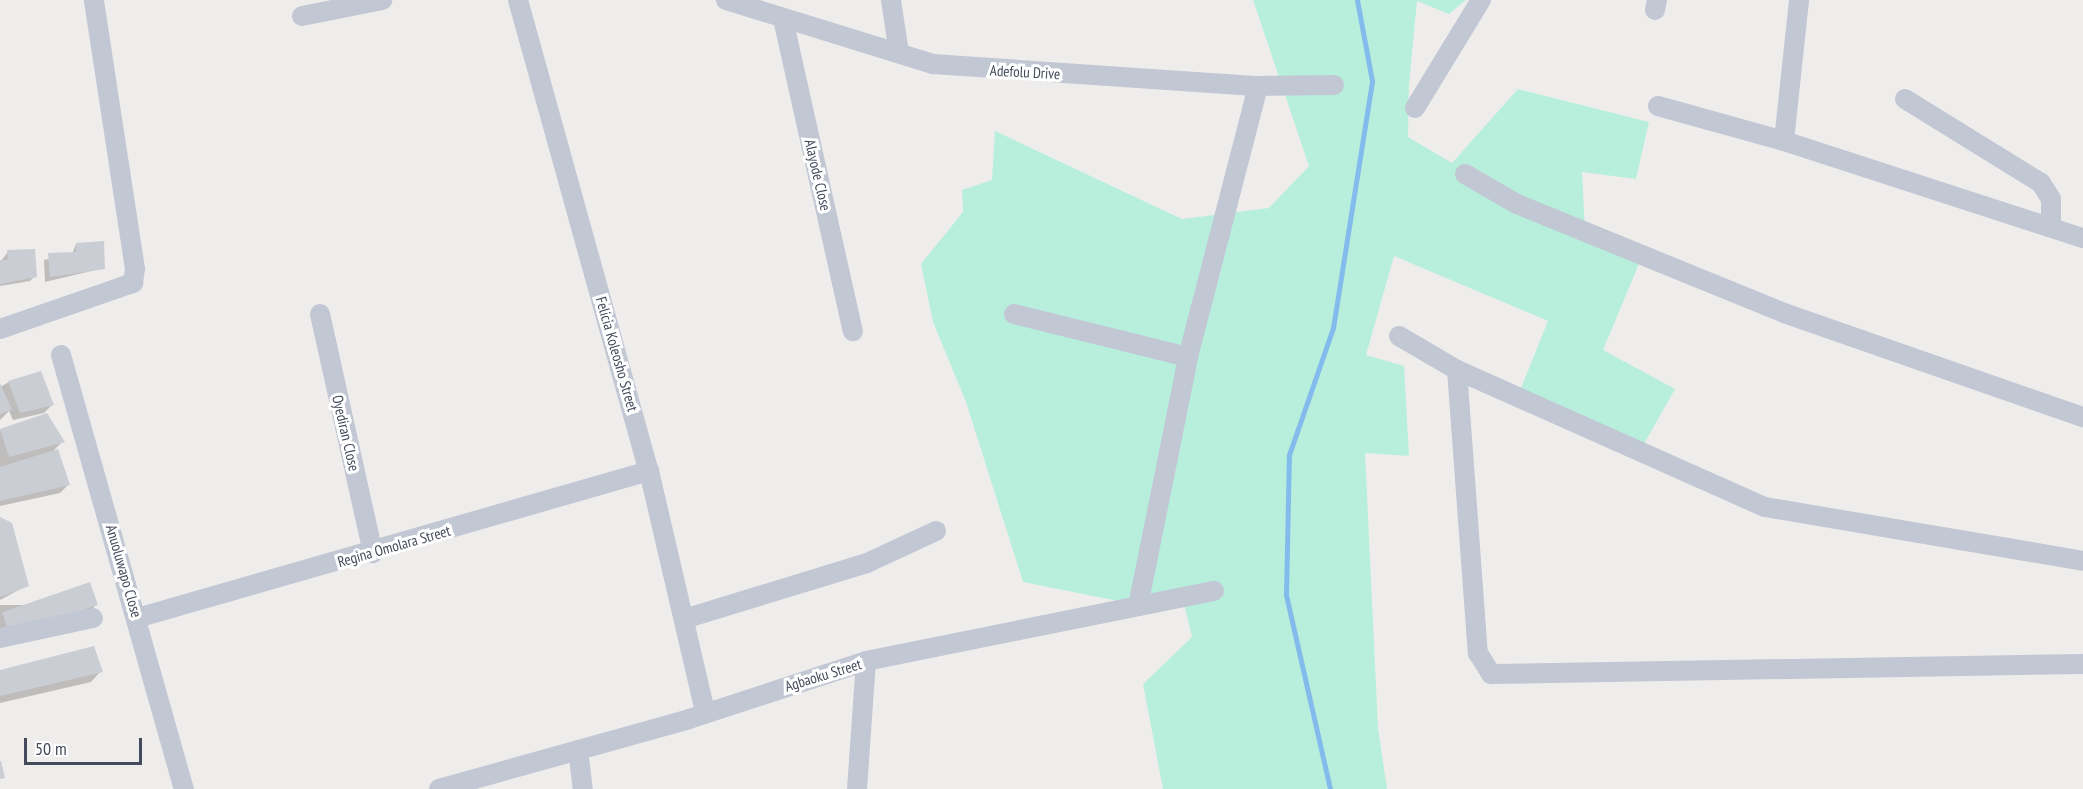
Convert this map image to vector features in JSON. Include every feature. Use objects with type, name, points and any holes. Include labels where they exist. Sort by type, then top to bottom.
[{"type":"street","points":[[0,329],[133,283],[94,0]]},
{"type":"street","points":[[302,16],[382,0]]},
{"type":"street","name":"Felicia Koleosho Street","points":[[518,0],[649,471],[705,711]]},
{"type":"street","name":"Adefolu Drive","points":[[726,0],[783,20],[933,64],[1009,72],[1258,86],[1334,85]]},
{"type":"street","points":[[891,0],[898,53]]},
{"type":"street","points":[[1415,108],[1481,0]]},
{"type":"street","points":[[1784,141],[1799,0]]},
{"type":"street","name":"Alayode Close","points":[[783,20],[853,331]]},
{"type":"street","points":[[1138,606],[1188,357],[1258,86]]},
{"type":"street","points":[[1905,99],[2041,183],[2051,199],[2051,226]]},
{"type":"street","points":[[1658,106],[1784,141],[2083,238]]},
{"type":"street","points":[[1465,174],[1516,204],[1784,312],[2083,417]]},
{"type":"street","name":"Oyediran Close","points":[[320,314],[373,553]]},
{"type":"street","points":[[1014,314],[1188,357]]},
{"type":"street","points":[[1399,336],[1457,370],[1766,507],[2083,561]]},
{"type":"street","name":"Anuoluwapo Close","points":[[61,354],[184,789]]},
{"type":"street","points":[[1457,370],[1479,653],[1491,674],[2083,664]]},
{"type":"street","name":"Regina Omolara Street","points":[[137,618],[373,553],[649,471]]},
{"type":"street","points":[[684,619],[867,563],[936,531]]},
{"type":"street","name":"Agbaoku Street","points":[[439,789],[578,750],[867,661],[1214,591]]},
{"type":"street","points":[[0,638],[93,618]]},
{"type":"street","points":[[857,789],[867,661]]},
{"type":"street","points":[[578,750],[583,789]]},
{"type":"green space","points":[[1253,0],[1466,0],[1449,14],[1417,1],[1409,84],[1408,137],[1452,163],[1518,89],[1649,122],[1636,179],[1582,172],[1585,231],[1643,254],[1603,350],[1675,389],[1640,451],[1517,398],[1548,321],[1394,256],[1366,355],[1404,366],[1409,456],[1365,453],[1378,728],[1387,789],[1163,789],[1143,684],[1192,637],[1181,591],[1118,601],[1023,582],[966,402],[933,322],[921,264],[963,212],[962,190],[992,180],[995,131],[1182,219],[1269,208],[1309,166]]},
{"type":"building","points":[[104,241],[105,269],[50,277],[48,253],[76,252],[76,243]]},
{"type":"building","points":[[35,249],[37,277],[0,284],[0,260],[8,260],[7,250]]},
{"type":"building","points":[[41,371],[54,405],[20,413],[8,381]]},
{"type":"building","points":[[0,383],[12,410],[0,414]]},
{"type":"building","points":[[47,413],[65,442],[9,457],[0,429]]},
{"type":"building","points":[[58,449],[70,485],[0,501],[0,467]]},
{"type":"building","points":[[0,517],[12,523],[29,586],[0,597]]},
{"type":"building","points":[[90,582],[98,605],[10,635],[2,612]]},
{"type":"building","points":[[94,646],[103,672],[0,696],[0,670]]},
{"type":"building","points":[[0,761],[5,778],[0,779]]},
{"type":"waterway","points":[[1330,789],[1286,595],[1289,455],[1333,328],[1372,81],[1357,0]]}]
